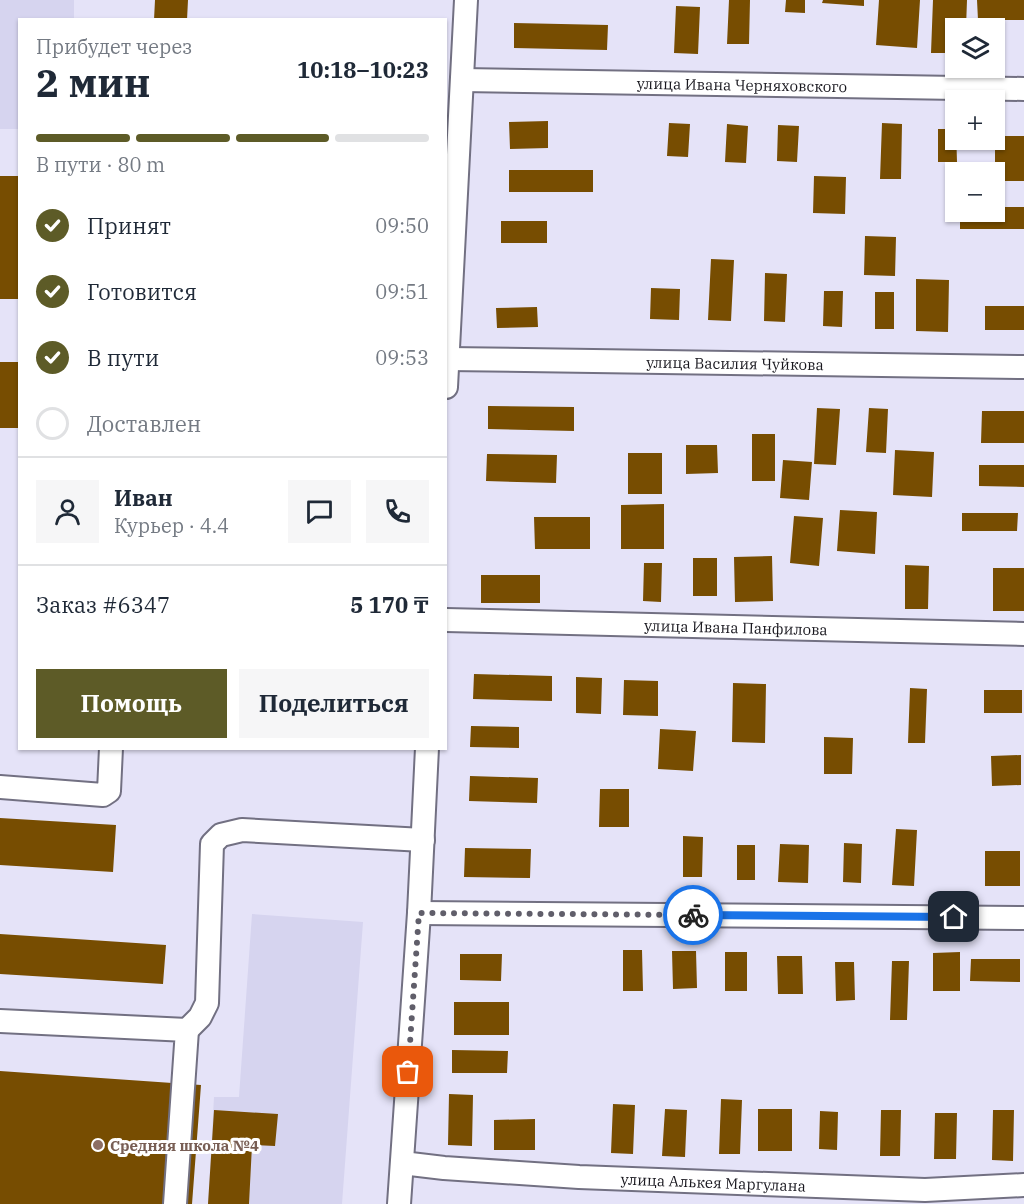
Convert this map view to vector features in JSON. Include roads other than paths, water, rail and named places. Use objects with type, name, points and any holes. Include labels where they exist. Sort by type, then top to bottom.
[{"type":"street","points":[[447,360],[466,0]]},
{"type":"street","name":"улица Ивана Черняховского","points":[[462,80],[1024,89]]},
{"type":"street","name":"улица Василия Чуйкова","points":[[447,360],[1024,367]]},
{"type":"street","name":"улица Ивана Панфилова","points":[[447,620],[1024,634]]},
{"type":"street","points":[[0,788],[103,795],[109,791],[111,750]]},
{"type":"street","points":[[399,1204],[419,913],[427,750]]},
{"type":"street","points":[[175,1204],[187,1030],[200,1017],[207,1003],[212,844],[221,835],[242,830],[423,840]]},
{"type":"street","points":[[419,913],[1024,918]]},
{"type":"street","points":[[0,1021],[187,1030]]},
{"type":"street","name":"улица Алькея Маргулана","points":[[402,1163],[444,1168],[603,1178],[925,1190],[1024,1185]]},
{"type":"place","name":"Средняя школа №4","points":[[98,1145]]}]
